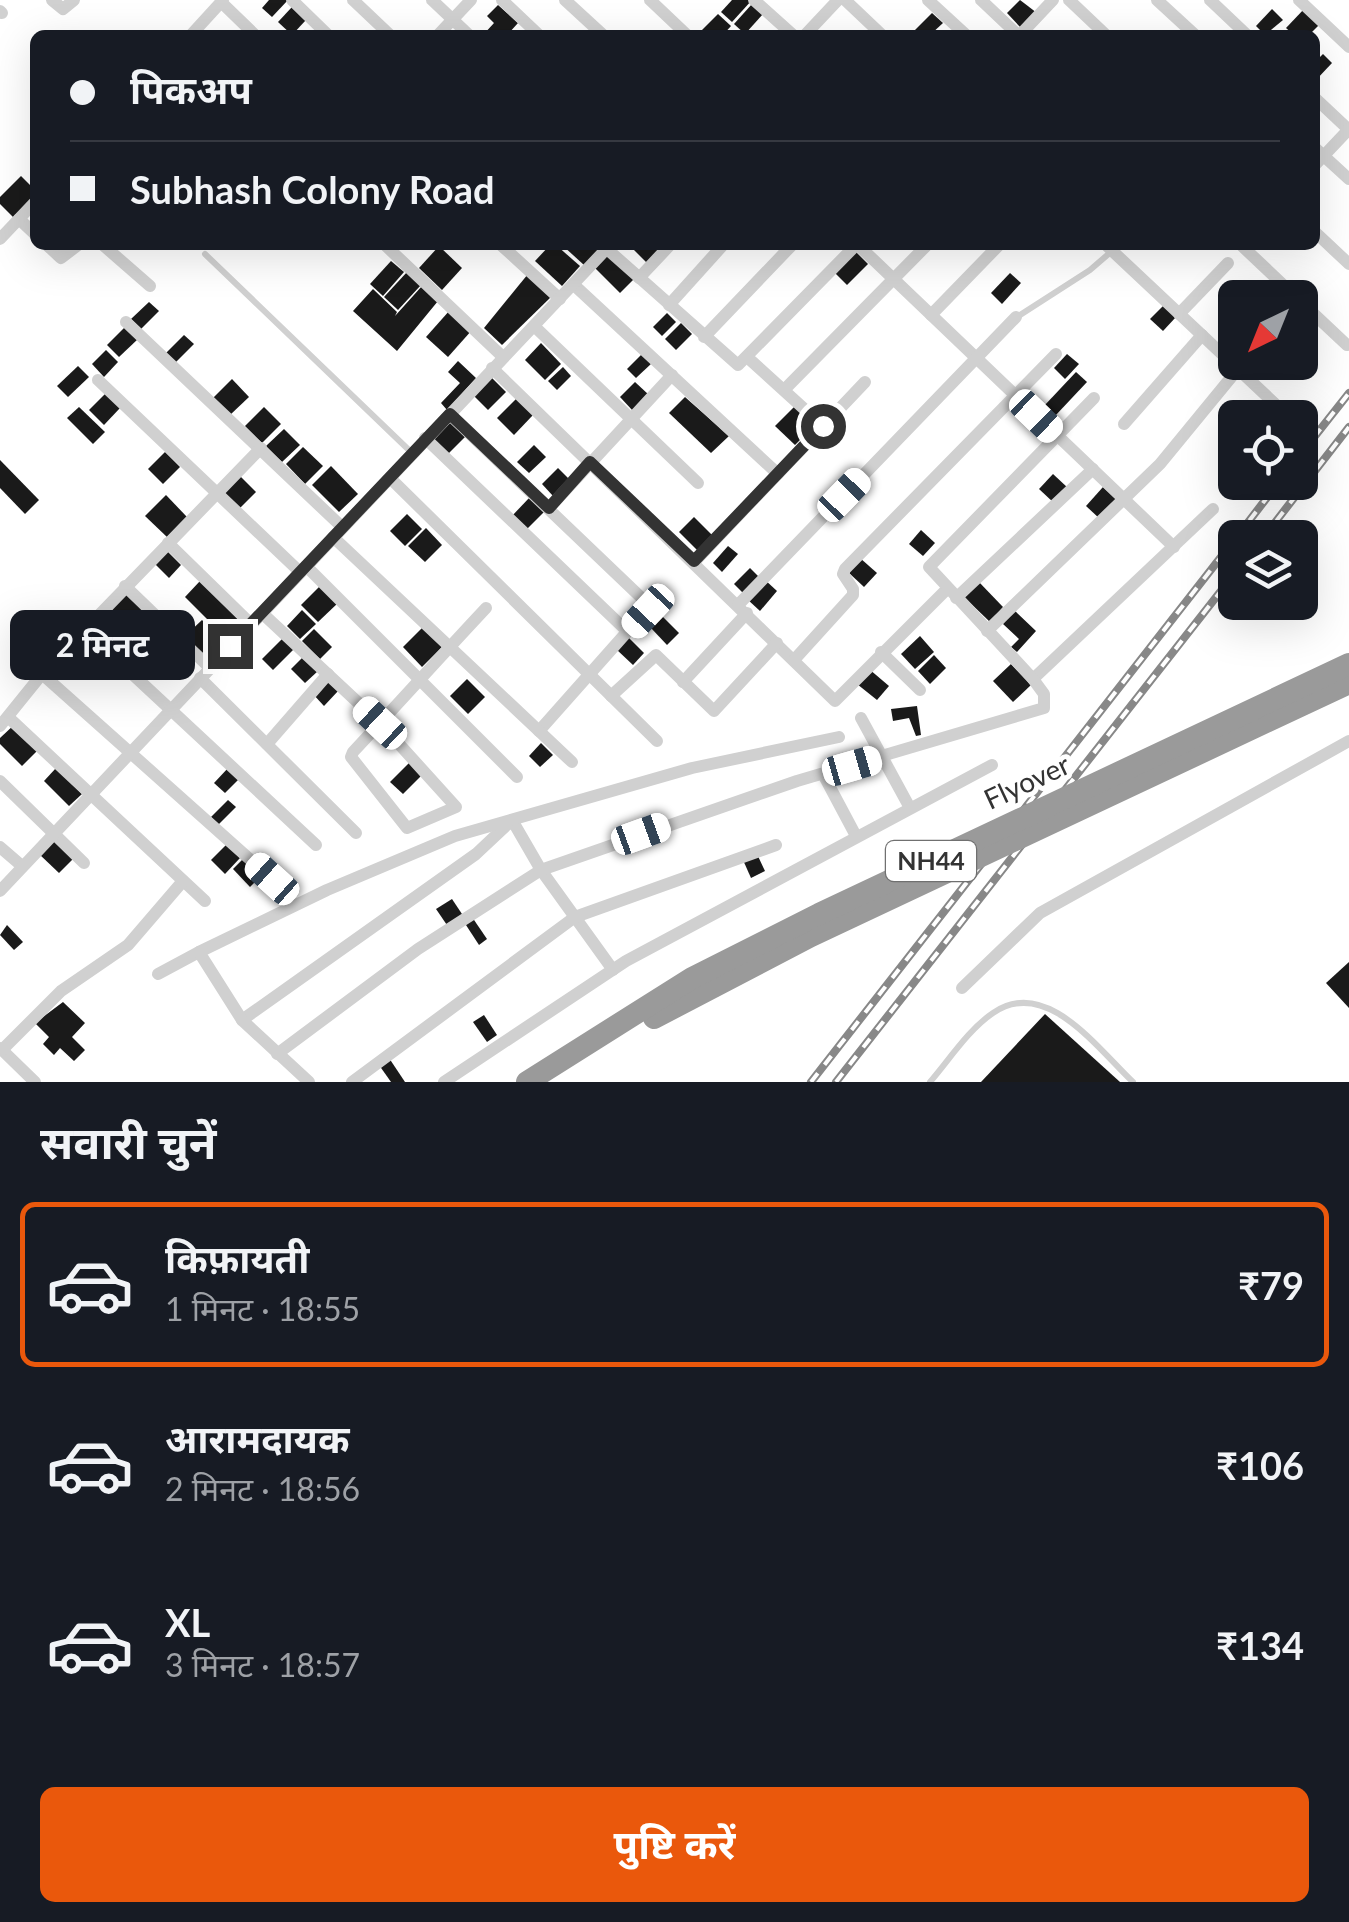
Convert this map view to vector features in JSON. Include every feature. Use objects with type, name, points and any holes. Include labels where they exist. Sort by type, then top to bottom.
[{"type":"highway","name":"Flyover","points":[[527,1082],[692,978],[1349,664]]},
{"type":"highway","name":"Flyover","points":[[546,1082],[640,1026],[811,936],[1349,683]]},
{"type":"street","points":[[52,0],[63,8],[74,0]]},
{"type":"street","points":[[292,0],[323,30]]},
{"type":"street","points":[[353,0],[385,30]]},
{"type":"street","points":[[432,0],[464,30]]},
{"type":"street","points":[[443,30],[471,0]]},
{"type":"street","points":[[502,0],[534,30]]},
{"type":"street","points":[[564,0],[597,30]]},
{"type":"street","points":[[650,0],[682,30]]},
{"type":"street","points":[[754,0],[787,30]]},
{"type":"street","points":[[810,30],[841,0],[870,30]]},
{"type":"street","points":[[928,0],[961,30]]},
{"type":"street","points":[[981,0],[1014,30]]},
{"type":"street","points":[[1024,30],[1054,0]]},
{"type":"street","points":[[1070,0],[1101,30]]},
{"type":"street","points":[[1157,0],[1189,30]]},
{"type":"street","points":[[1210,0],[1242,30]]},
{"type":"street","points":[[196,30],[222,1],[250,30]]},
{"type":"street","points":[[1307,3],[1349,46]]},
{"type":"street","points":[[1320,103],[1349,130],[1320,154]]},
{"type":"street","points":[[1320,158],[1349,180]]},
{"type":"street","points":[[0,240],[10,222],[30,206]]},
{"type":"street","points":[[1320,237],[1349,264]]},
{"type":"street","points":[[109,250],[150,286]]},
{"type":"street","points":[[390,250],[503,357]]},
{"type":"street","points":[[506,250],[560,300]]},
{"type":"street","points":[[0,891],[606,250]]},
{"type":"street","points":[[612,250],[733,364],[740,364],[852,250]]},
{"type":"street","points":[[640,278],[665,250]]},
{"type":"street","points":[[669,305],[718,250]]},
{"type":"street","points":[[704,337],[787,250]]},
{"type":"street","points":[[862,250],[1174,547]]},
{"type":"street","points":[[784,390],[921,250]]},
{"type":"street","points":[[931,315],[994,250]]},
{"type":"street","points":[[1111,250],[1218,350]]},
{"type":"street","points":[[1246,250],[1278,280]]},
{"type":"street","points":[[1180,314],[1228,264]]},
{"type":"street","points":[[574,284],[778,474]]},
{"type":"street","points":[[683,682],[742,609],[1016,317]]},
{"type":"street","points":[[1318,318],[1347,345]]},
{"type":"street","points":[[126,322],[261,448],[450,646],[572,762]]},
{"type":"street","points":[[534,326],[698,483]]},
{"type":"street","points":[[1124,424],[1202,335]]},
{"type":"street","points":[[794,660],[853,595],[842,574],[845,569],[1056,354]]},
{"type":"street","points":[[748,356],[823,426]]},
{"type":"street","points":[[492,368],[835,701],[882,652],[1093,469]]},
{"type":"street","points":[[549,508],[672,376]]},
{"type":"street","points":[[98,380],[303,569],[518,778]]},
{"type":"street","points":[[987,631],[1160,464],[1229,380]]},
{"type":"street","points":[[1250,380],[1271,400]]},
{"type":"street","points":[[694,561],[865,382]]},
{"type":"street","points":[[276,1054],[418,949],[541,870],[822,774],[1044,708],[1045,700],[1032,679],[929,569],[1094,398]]},
{"type":"street","points":[[450,414],[648,602],[648,611],[539,731]]},
{"type":"street","points":[[425,438],[628,632]]},
{"type":"street","points":[[205,901],[4,721],[42,674],[261,448]]},
{"type":"street","points":[[390,478],[657,741]]},
{"type":"street","points":[[1032,679],[1213,509]]},
{"type":"street","points":[[168,543],[251,624]]},
{"type":"street","points":[[125,586],[266,744],[356,833]]},
{"type":"street","points":[[262,613],[380,723],[456,806],[407,828],[352,762],[353,752],[380,723],[420,683],[486,608]]},
{"type":"street","points":[[85,630],[316,845]]},
{"type":"street","points":[[611,696],[653,655],[714,711],[777,643]]},
{"type":"street","points":[[882,652],[920,690]]},
{"type":"street","points":[[42,674],[272,879]]},
{"type":"street","points":[[266,744],[328,674]]},
{"type":"street","points":[[861,718],[910,808]]},
{"type":"street","points":[[158,974],[327,890],[442,842],[692,768],[838,737]]},
{"type":"street","points":[[962,988],[1040,913],[1349,740]]},
{"type":"street","points":[[444,1082],[613,970],[992,765]]},
{"type":"street","points":[[822,774],[856,836]]},
{"type":"street","points":[[0,781],[84,863]]},
{"type":"street","points":[[512,820],[541,870],[613,970]]},
{"type":"street","points":[[242,1020],[476,854],[512,820]]},
{"type":"street","points":[[352,1082],[575,917],[776,845]]},
{"type":"street","points":[[0,847],[22,866]]},
{"type":"street","points":[[35,1082],[1,1049],[61,990],[128,945],[183,881]]},
{"type":"street","points":[[198,952],[242,1020],[309,1082]]},
{"type":"lane","points":[[1016,317],[1090,270],[1107,250]]},
{"type":"lane","points":[[205,254],[412,453]]},
{"type":"lane","points":[[930,1082],[990,1014],[1011,1002],[1024,1001],[1065,1017],[1132,1082]]},
{"type":"building","points":[[269,0],[288,0],[272,17],[262,8]]},
{"type":"building","points":[[732,0],[752,0],[732,22],[721,12]]},
{"type":"building","points":[[1020,0],[1037,13],[1021,28],[1007,13]]},
{"type":"building","points":[[752,4],[763,14],[749,30],[741,30],[734,24]]},
{"type":"building","points":[[498,5],[518,23],[512,30],[488,30],[494,23],[487,16]]},
{"type":"building","points":[[292,7],[306,20],[297,30],[287,30],[278,22]]},
{"type":"building","points":[[1305,8],[1321,23],[1314,30],[1286,28]]},
{"type":"building","points":[[1272,9],[1283,20],[1271,30],[1256,26]]},
{"type":"building","points":[[932,13],[943,23],[935,30],[915,30]]},
{"type":"building","points":[[718,14],[731,26],[727,30],[702,30]]},
{"type":"building","points":[[1323,54],[1332,63],[1320,76]]},
{"type":"building","points":[[21,176],[30,185],[30,204],[15,219],[0,204],[0,197]]},
{"type":"building","points":[[435,250],[443,250],[462,268],[442,290],[419,268]]},
{"type":"building","points":[[545,250],[562,250],[580,266],[562,286],[535,261]]},
{"type":"building","points":[[568,250],[598,250],[584,265]]},
{"type":"building","points":[[634,250],[662,250],[648,264]]},
{"type":"building","points":[[856,252],[868,264],[847,285],[835,273]]},
{"type":"building","points":[[608,253],[634,279],[620,293],[594,267]]},
{"type":"building","points":[[391,261],[404,272],[383,296],[370,284]]},
{"type":"building","points":[[407,272],[421,285],[398,310],[384,297]]},
{"type":"building","points":[[1010,273],[1021,283],[1002,304],[991,293]]},
{"type":"building","points":[[528,274],[552,296],[502,345],[484,328]]},
{"type":"building","points":[[422,286],[438,301],[397,351],[353,311],[373,289],[397,312],[395,316]]},
{"type":"building","points":[[149,302],[159,311],[141,329],[131,319]]},
{"type":"building","points":[[1164,305],[1176,317],[1163,331],[1150,319]]},
{"type":"building","points":[[450,310],[472,330],[448,357],[426,337]]},
{"type":"building","points":[[667,313],[676,322],[662,336],[653,327]]},
{"type":"building","points":[[681,323],[692,334],[676,350],[665,339]]},
{"type":"building","points":[[126,326],[138,339],[119,357],[107,345]]},
{"type":"building","points":[[184,335],[194,344],[175,363],[166,353]]},
{"type":"building","points":[[541,343],[561,364],[545,380],[525,360]]},
{"type":"building","points":[[106,350],[118,362],[104,377],[92,364]]},
{"type":"building","points":[[643,353],[652,363],[636,378],[627,369]]},
{"type":"building","points":[[1067,354],[1079,364],[1065,379],[1054,368]]},
{"type":"building","points":[[458,361],[476,378],[447,410],[441,403],[460,383],[448,372]]},
{"type":"building","points":[[78,366],[89,377],[68,397],[57,386]]},
{"type":"building","points":[[563,367],[571,376],[557,390],[548,381]]},
{"type":"building","points":[[1076,372],[1087,382],[1055,416],[1044,406]]},
{"type":"building","points":[[492,378],[506,392],[488,410],[474,396]]},
{"type":"building","points":[[232,379],[249,397],[230,415],[213,398]]},
{"type":"building","points":[[635,382],[649,395],[633,411],[620,397]]},
{"type":"building","points":[[106,393],[120,408],[104,425],[89,410]]},
{"type":"building","points":[[685,397],[729,436],[711,453],[669,413]]},
{"type":"building","points":[[517,398],[533,415],[514,435],[497,418]]},
{"type":"building","points":[[795,406],[814,426],[795,445],[775,426]]},
{"type":"building","points":[[79,407],[105,432],[93,444],[67,418]]},
{"type":"building","points":[[264,407],[281,424],[262,443],[245,426]]},
{"type":"building","points":[[452,421],[466,436],[448,454],[433,439]]},
{"type":"building","points":[[284,429],[300,445],[282,462],[266,446]]},
{"type":"building","points":[[534,445],[546,457],[529,473],[517,462]]},
{"type":"building","points":[[303,447],[323,466],[305,484],[286,464]]},
{"type":"building","points":[[165,452],[180,467],[163,484],[148,469]]},
{"type":"building","points":[[0,460],[39,500],[25,514],[0,488]]},
{"type":"building","points":[[331,466],[358,494],[339,512],[312,485]]},
{"type":"building","points":[[558,468],[570,480],[553,496],[542,484]]},
{"type":"building","points":[[1053,474],[1068,488],[1054,503],[1039,489]]},
{"type":"building","points":[[239,475],[256,492],[239,509],[222,493]]},
{"type":"building","points":[[1103,487],[1118,501],[1100,519],[1086,506]]},
{"type":"building","points":[[166,495],[187,517],[167,537],[145,516]]},
{"type":"building","points":[[530,497],[544,512],[525,531],[511,517]]},
{"type":"building","points":[[407,514],[422,529],[405,546],[390,531]]},
{"type":"building","points":[[694,517],[713,536],[698,551],[679,532]]},
{"type":"building","points":[[426,528],[442,545],[425,562],[408,546]]},
{"type":"building","points":[[921,530],[935,543],[923,556],[909,544]]},
{"type":"building","points":[[728,546],[738,554],[722,572],[713,563]]},
{"type":"building","points":[[167,551],[181,565],[169,578],[154,563]]},
{"type":"building","points":[[860,558],[877,573],[864,587],[848,572]]},
{"type":"building","points":[[750,568],[760,578],[744,594],[734,584]]},
{"type":"building","points":[[764,579],[777,591],[760,611],[747,599]]},
{"type":"building","points":[[200,581],[240,621],[224,636],[185,597]]},
{"type":"building","points":[[978,581],[1003,607],[990,622],[963,596]]},
{"type":"building","points":[[321,585],[339,602],[318,622],[301,605]]},
{"type":"building","points":[[126,589],[146,609],[128,626],[109,606]]},
{"type":"building","points":[[302,610],[316,624],[300,639],[287,626]]},
{"type":"building","points":[[1015,611],[1036,631],[1017,652],[1011,647],[1019,639],[1003,624]]},
{"type":"building","points":[[103,615],[116,628],[104,640],[91,627]]},
{"type":"building","points":[[663,617],[679,633],[667,645],[651,628]]},
{"type":"building","points":[[202,620],[223,641],[207,657],[185,636]]},
{"type":"building","points":[[424,626],[443,646],[422,667],[403,647]]},
{"type":"building","points":[[314,629],[332,647],[320,659],[302,641]]},
{"type":"building","points":[[920,636],[934,652],[915,669],[901,654]]},
{"type":"building","points":[[628,637],[644,653],[633,665],[616,649]]},
{"type":"building","points":[[283,638],[294,649],[273,670],[262,659]]},
{"type":"building","points":[[65,652],[76,663],[57,681],[47,670]]},
{"type":"building","points":[[934,655],[946,668],[930,684],[918,671]]},
{"type":"building","points":[[303,657],[318,671],[305,683],[291,669]]},
{"type":"building","points":[[1011,664],[1031,685],[1013,702],[993,681]]},
{"type":"building","points":[[869,669],[889,686],[877,700],[857,684]]},
{"type":"building","points":[[327,678],[339,690],[324,706],[312,693]]},
{"type":"building","points":[[467,679],[485,697],[468,714],[450,696]]},
{"type":"building","points":[[917,706],[921,735],[916,736],[909,718],[893,721],[891,709]]},
{"type":"building","points":[[15,724],[39,749],[22,766],[0,744],[0,738]]},
{"type":"building","points":[[541,743],[553,755],[540,767],[529,756]]},
{"type":"building","points":[[409,763],[421,776],[403,794],[390,782]]},
{"type":"building","points":[[229,767],[240,778],[225,793],[214,783]]},
{"type":"building","points":[[56,768],[82,794],[69,806],[44,781]]},
{"type":"building","points":[[228,800],[236,807],[218,825],[211,817]]},
{"type":"building","points":[[53,838],[74,858],[59,873],[38,853]]},
{"type":"building","points":[[227,844],[240,858],[225,874],[211,860]]},
{"type":"building","points":[[757,854],[765,871],[751,878],[743,860]]},
{"type":"building","points":[[243,859],[261,876],[250,887],[233,869]]},
{"type":"building","points":[[452,899],[464,917],[449,928],[436,909]]},
{"type":"building","points":[[472,917],[487,939],[479,945],[464,922]]},
{"type":"building","points":[[7,925],[23,942],[14,950],[0,935]]},
{"type":"building","points":[[1349,962],[1349,1008],[1326,983]]},
{"type":"building","points":[[63,1002],[85,1023],[72,1037],[85,1050],[74,1061],[60,1048],[54,1055],[43,1044],[49,1037],[35,1023]]},
{"type":"building","points":[[1045,1014],[1120,1082],[981,1082]]},
{"type":"building","points":[[484,1015],[497,1035],[487,1042],[473,1022]]},
{"type":"building","points":[[389,1058],[405,1082],[391,1082],[379,1065]]},
{"type":"railway","points":[[1318,432],[1349,393]]},
{"type":"railway","points":[[1277,520],[1349,427]]},
{"type":"railway","points":[[1250,520],[1265,500]]},
{"type":"railway","points":[[811,1082],[1218,561]]},
{"type":"railway","points":[[836,1082],[1218,595]]},
{"type":"route","points":[[230,646],[450,414],[549,508],[590,462],[694,561],[823,426]]}]
